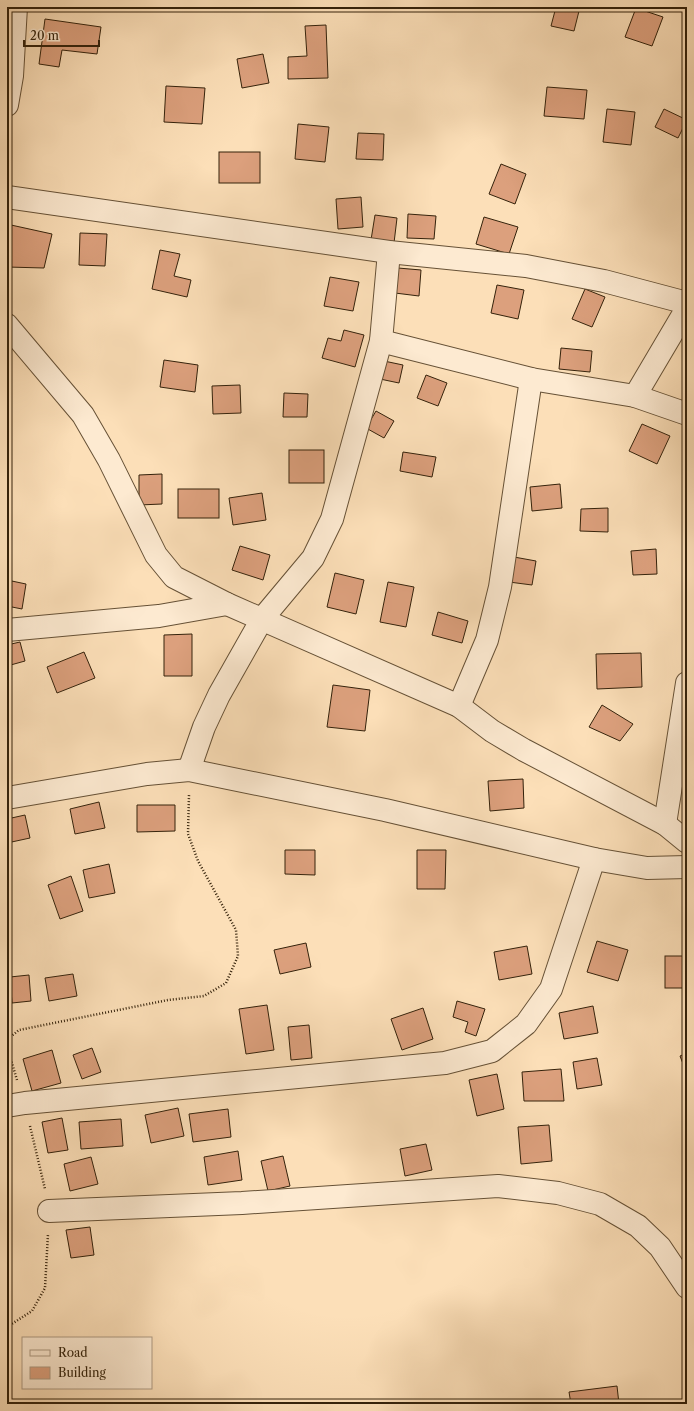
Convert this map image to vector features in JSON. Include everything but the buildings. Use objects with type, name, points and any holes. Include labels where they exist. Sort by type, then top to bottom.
[{"type":"street","points":[[7,106],[16,7]]},
{"type":"street","points":[[7,197],[389,252],[526,266],[604,281],[687,303]]},
{"type":"street","points":[[189,770],[204,726],[219,695],[262,619],[313,558],[332,519],[381,341],[389,252]]},
{"type":"street","points":[[636,396],[687,308]]},
{"type":"street","points":[[7,325],[83,415],[109,460],[156,555],[174,577],[227,604],[459,706],[492,731],[524,750],[665,824],[687,842]]},
{"type":"street","points":[[381,341],[531,379],[636,396],[687,414]]},
{"type":"street","points":[[459,706],[487,640],[500,587],[531,379]]},
{"type":"street","points":[[7,630],[159,616],[227,604]]},
{"type":"street","points":[[665,824],[687,684]]},
{"type":"street","points":[[7,798],[147,774],[189,770],[385,810],[594,859],[647,868],[687,867]]},
{"type":"street","points":[[16,1104],[445,1063],[492,1051],[526,1024],[551,989],[594,859]]},
{"type":"street","points":[[49,1211],[242,1203],[498,1186],[558,1193],[600,1204],[638,1226],[660,1247],[687,1288]]},
{"type":"path","points":[[16,1104],[8,1050],[9,1038],[19,1030],[168,1000],[204,996],[226,983],[238,956],[236,930],[198,861],[188,834],[189,770]]}]
